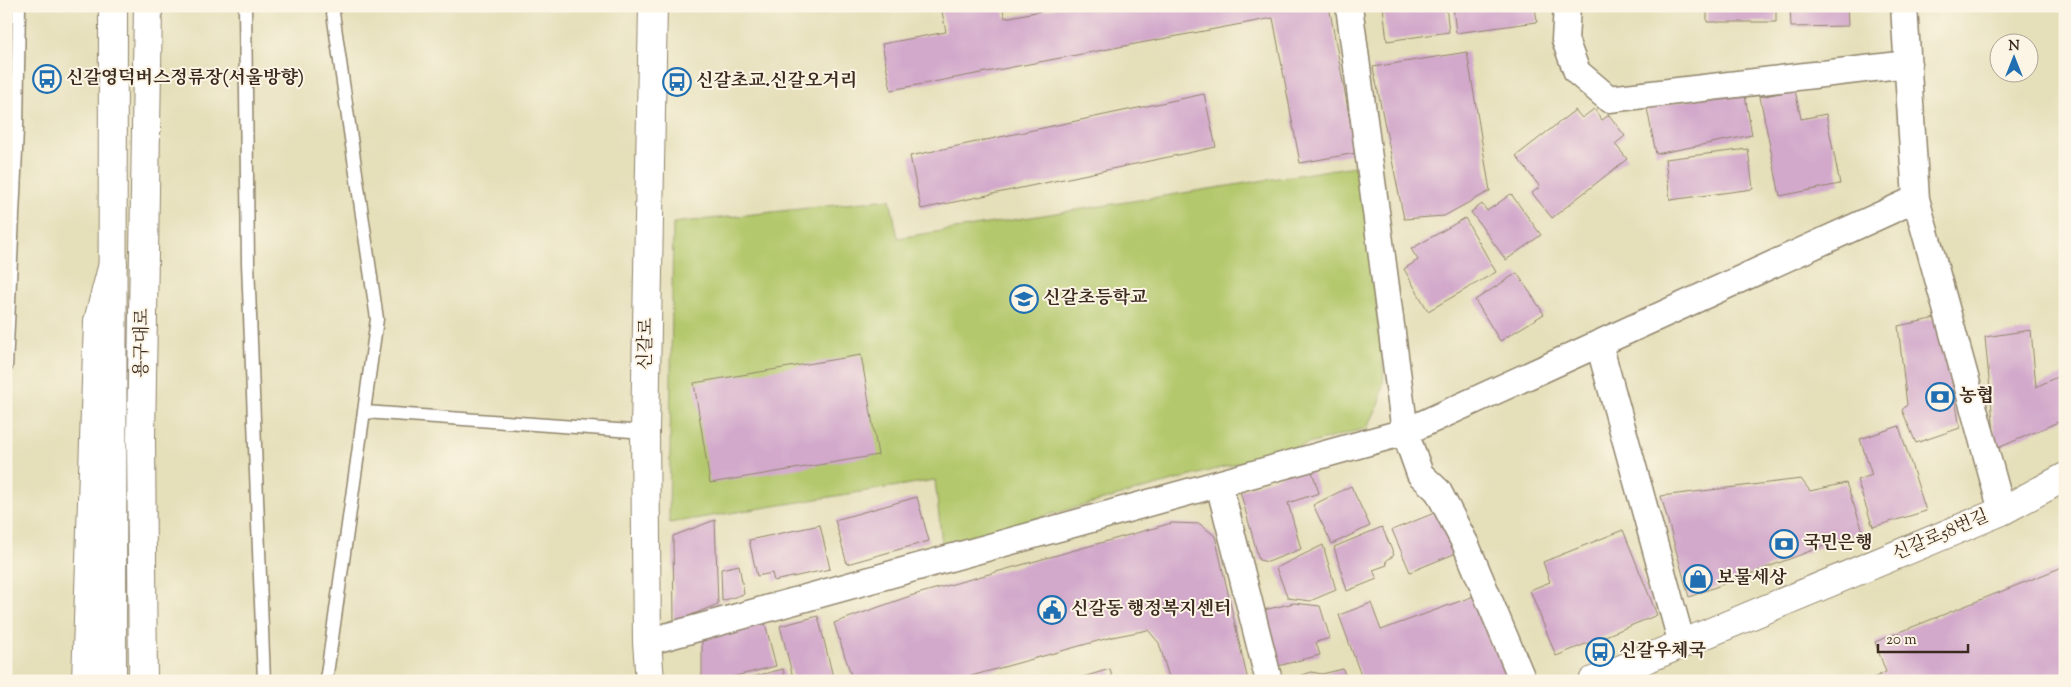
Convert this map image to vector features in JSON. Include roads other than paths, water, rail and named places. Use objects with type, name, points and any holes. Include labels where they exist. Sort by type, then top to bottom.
[{"type":"main road","name":"용구대로","points":[[112,681],[113,6]]},
{"type":"main road","name":"용구대로","points":[[143,681],[141,438],[148,6]]},
{"type":"main road","name":"신갈로","points":[[650,681],[647,642],[646,432],[653,6]]},
{"type":"main road","points":[[86,681],[98,321],[113,264]]},
{"type":"main road","name":"신갈로58번길","points":[[1593,681],[2002,511],[2065,477]]},
{"type":"street","points":[[1349,6],[1405,432],[1420,474],[1438,491],[1466,545],[1523,681]]},
{"type":"street","points":[[1567,6],[1566,40],[1577,72],[1609,99],[1908,64]]},
{"type":"street","points":[[1904,6],[1916,199],[2002,511]]},
{"type":"street","points":[[647,642],[1405,432],[1916,199]]},
{"type":"street","points":[[1599,344],[1682,644]]},
{"type":"street","points":[[1219,484],[1269,681]]},
{"type":"lane","points":[[6,367],[17,129],[18,6]]},
{"type":"lane","points":[[245,6],[248,263],[264,681]]},
{"type":"lane","points":[[326,681],[377,319],[332,6]]},
{"type":"lane","points":[[364,412],[646,432]]},
{"type":"place","name":"신갈영덕버스정류장(서울방향)","points":[[47,79]]},
{"type":"place","name":"신갈초교.신갈오거리","points":[[677,82]]},
{"type":"place","name":"신갈초등학교","points":[[1024,299]]},
{"type":"place","name":"농협","points":[[1940,397]]},
{"type":"place","name":"국민은행","points":[[1784,544]]},
{"type":"place","name":"보물세상","points":[[1698,579]]},
{"type":"place","name":"신갈동 행정복지센터","points":[[1052,610]]},
{"type":"place","name":"신갈우체국","points":[[1600,652]]}]
